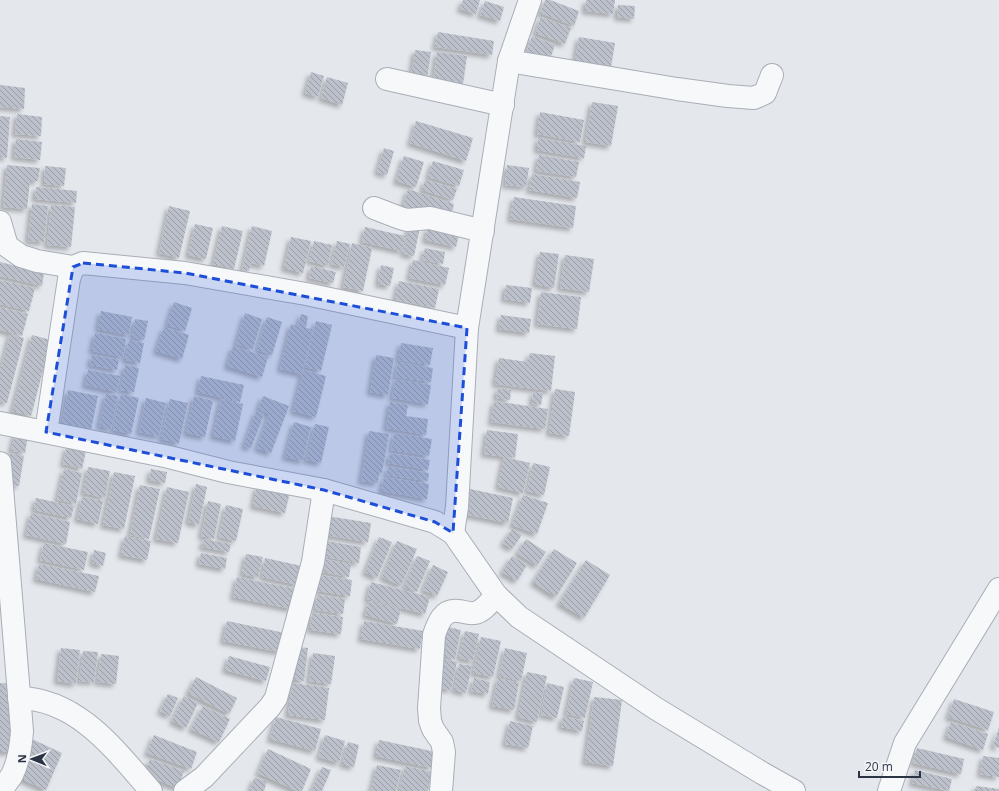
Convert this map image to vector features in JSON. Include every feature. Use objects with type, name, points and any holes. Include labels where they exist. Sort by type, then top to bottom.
[{"type":"street","points":[[453,533],[457,506],[467,328],[509,61],[530,0]]},
{"type":"street","points":[[509,61],[677,89],[754,98],[765,93],[772,75]]},
{"type":"street","points":[[387,79],[503,105]]},
{"type":"street","points":[[374,208],[407,220],[430,218],[482,231]]},
{"type":"street","points":[[0,222],[8,246],[21,256],[37,261],[73,267],[83,264],[186,273],[306,294],[467,328]]},
{"type":"street","points":[[46,432],[69,279],[73,267]]},
{"type":"street","points":[[0,423],[169,457],[228,472],[324,490],[435,522],[453,533],[496,596],[519,617],[662,712],[794,791]]},
{"type":"street","points":[[0,463],[6,597],[20,698],[22,731],[21,750],[11,776],[1,791]]},
{"type":"street","points":[[185,791],[204,777],[270,707],[276,698],[313,562],[324,490]]},
{"type":"street","points":[[889,791],[905,743],[999,589]]},
{"type":"street","points":[[441,791],[444,752],[442,742],[433,730],[430,721],[429,708],[434,635],[437,624],[442,616],[449,611],[474,613],[481,610],[496,596]]},
{"type":"street","points":[[20,698],[39,699],[53,704],[88,724],[104,739],[151,791]]},
{"type":"highlighted area","points":[[83,263],[185,273],[467,328],[453,533],[435,522],[324,490],[46,432],[73,267]]},
{"type":"building","points":[[463,0],[480,0],[476,14],[460,9]]},
{"type":"building","points":[[545,0],[550,0],[579,11],[574,26],[540,13]]},
{"type":"building","points":[[586,0],[615,0],[613,14],[585,11]]},
{"type":"building","points":[[485,1],[504,7],[500,21],[480,15]]},
{"type":"building","points":[[618,5],[635,6],[634,19],[617,17]]},
{"type":"building","points":[[541,17],[571,28],[565,44],[535,33]]},
{"type":"building","points":[[438,32],[494,41],[492,55],[435,47]]},
{"type":"building","points":[[532,36],[555,45],[549,62],[526,54]]},
{"type":"building","points":[[579,37],[615,43],[611,67],[575,61]]},
{"type":"building","points":[[415,50],[431,52],[427,79],[411,76]]},
{"type":"building","points":[[437,52],[467,56],[463,84],[433,80]]},
{"type":"building","points":[[311,72],[324,76],[318,97],[305,93]]},
{"type":"building","points":[[327,77],[348,83],[342,105],[321,98]]},
{"type":"building","points":[[0,85],[25,88],[24,109],[0,107]]},
{"type":"building","points":[[592,102],[618,106],[611,146],[585,142]]},
{"type":"building","points":[[540,112],[584,120],[580,142],[537,134]]},
{"type":"building","points":[[17,114],[42,117],[41,136],[15,134]]},
{"type":"building","points":[[0,116],[10,117],[7,158],[0,157]]},
{"type":"building","points":[[416,121],[473,138],[466,161],[410,143]]},
{"type":"building","points":[[538,138],[586,146],[584,158],[537,150]]},
{"type":"building","points":[[16,139],[42,142],[40,160],[14,157]]},
{"type":"building","points":[[384,148],[394,151],[387,175],[377,172]]},
{"type":"building","points":[[539,155],[579,162],[576,177],[536,171]]},
{"type":"building","points":[[404,156],[424,162],[416,187],[396,181]]},
{"type":"building","points":[[433,161],[464,170],[459,186],[428,177]]},
{"type":"building","points":[[7,165],[40,168],[38,181],[30,181],[27,209],[3,207]]},
{"type":"building","points":[[507,165],[529,168],[526,187],[505,185]]},
{"type":"building","points":[[45,166],[66,168],[64,186],[44,184]]},
{"type":"building","points":[[532,174],[580,182],[577,198],[529,190]]},
{"type":"building","points":[[425,180],[457,189],[453,200],[422,190]]},
{"type":"building","points":[[36,187],[77,191],[76,203],[35,199]]},
{"type":"building","points":[[408,189],[454,204],[450,220],[403,206]]},
{"type":"building","points":[[514,197],[576,206],[573,228],[510,219]]},
{"type":"building","points":[[32,204],[48,206],[44,242],[28,241]]},
{"type":"building","points":[[51,205],[75,207],[71,247],[47,245]]},
{"type":"building","points":[[169,206],[190,211],[179,258],[159,253]]},
{"type":"building","points":[[195,224],[213,228],[206,259],[188,255]]},
{"type":"building","points":[[410,224],[420,227],[414,256],[403,254]]},
{"type":"building","points":[[222,226],[243,231],[234,269],[213,264]]},
{"type":"building","points":[[252,226],[272,231],[264,266],[251,263],[249,271],[242,270]]},
{"type":"building","points":[[365,227],[405,236],[402,251],[362,242]]},
{"type":"building","points":[[428,227],[459,234],[456,247],[425,240]]},
{"type":"building","points":[[291,237],[311,241],[303,273],[284,268]]},
{"type":"building","points":[[314,241],[332,245],[328,266],[309,261]]},
{"type":"building","points":[[337,241],[350,244],[344,267],[331,264]]},
{"type":"building","points":[[352,243],[372,248],[363,291],[343,287]]},
{"type":"building","points":[[425,248],[445,252],[443,264],[422,260]]},
{"type":"building","points":[[540,252],[559,254],[554,288],[535,284]]},
{"type":"building","points":[[565,255],[594,259],[589,292],[560,288]]},
{"type":"building","points":[[413,260],[449,268],[445,285],[409,278]]},
{"type":"building","points":[[0,262],[44,273],[42,286],[0,276]]},
{"type":"building","points":[[381,265],[394,268],[390,286],[378,284]]},
{"type":"building","points":[[311,266],[336,272],[333,283],[309,278]]},
{"type":"building","points":[[0,280],[35,288],[29,311],[0,304]]},
{"type":"building","points":[[399,281],[439,289],[435,308],[395,300]]},
{"type":"building","points":[[506,285],[532,288],[530,303],[504,299]]},
{"type":"building","points":[[541,292],[581,297],[577,329],[537,324]]},
{"type":"building","points":[[174,302],[192,308],[185,331],[167,325]]},
{"type":"building","points":[[0,307],[28,314],[22,336],[0,330]]},
{"type":"building","points":[[101,311],[132,317],[129,335],[98,329]]},
{"type":"building","points":[[245,313],[262,319],[253,349],[236,344]]},
{"type":"building","points":[[301,314],[308,316],[306,328],[313,329],[303,370],[326,376],[316,417],[293,411],[302,374],[280,369],[291,324],[298,326]]},
{"type":"building","points":[[501,315],[531,319],[529,333],[499,329]]},
{"type":"building","points":[[267,317],[282,322],[272,355],[257,350]]},
{"type":"building","points":[[135,319],[148,321],[144,340],[132,337]]},
{"type":"building","points":[[316,321],[332,325],[321,371],[305,367]]},
{"type":"building","points":[[164,327],[189,335],[182,359],[156,351]]},
{"type":"building","points":[[95,333],[126,339],[123,357],[92,351]]},
{"type":"building","points":[[10,334],[24,338],[7,403],[0,401],[0,372]]},
{"type":"building","points":[[32,335],[51,340],[31,416],[12,411]]},
{"type":"building","points":[[129,340],[144,343],[140,363],[125,360]]},
{"type":"building","points":[[401,343],[433,348],[430,365],[398,360]]},
{"type":"building","points":[[233,346],[268,357],[262,377],[227,366]]},
{"type":"building","points":[[530,353],[555,356],[551,391],[495,384],[499,358],[528,362]]},
{"type":"building","points":[[92,355],[119,360],[117,370],[90,365]]},
{"type":"building","points":[[376,355],[394,358],[388,395],[370,392]]},
{"type":"building","points":[[398,362],[433,368],[431,382],[395,377]]},
{"type":"building","points":[[125,365],[139,368],[134,392],[120,390]]},
{"type":"building","points":[[88,370],[120,376],[117,392],[85,385]]},
{"type":"building","points":[[201,376],[244,385],[240,402],[198,392]]},
{"type":"building","points":[[395,379],[431,385],[428,404],[392,398]]},
{"type":"building","points":[[498,388],[511,390],[510,400],[496,398]]},
{"type":"building","points":[[555,389],[575,392],[569,436],[549,433]]},
{"type":"building","points":[[68,390],[98,396],[91,430],[62,424]]},
{"type":"building","points":[[533,392],[543,393],[541,405],[532,404]]},
{"type":"building","points":[[106,394],[118,396],[111,429],[99,426]]},
{"type":"building","points":[[121,394],[139,398],[131,434],[113,430]]},
{"type":"building","points":[[194,396],[213,401],[205,437],[186,433]]},
{"type":"building","points":[[263,396],[289,406],[271,453],[257,448],[269,414],[258,409]]},
{"type":"building","points":[[146,398],[166,403],[159,436],[139,432]]},
{"type":"building","points":[[170,399],[188,403],[179,443],[161,439]]},
{"type":"building","points":[[221,399],[243,404],[235,441],[213,436]]},
{"type":"building","points":[[494,401],[548,409],[545,429],[491,422]]},
{"type":"building","points":[[390,402],[408,405],[406,416],[428,419],[426,435],[386,428]]},
{"type":"building","points":[[256,411],[264,414],[251,448],[244,446]]},
{"type":"building","points":[[294,422],[311,427],[303,461],[285,457]]},
{"type":"building","points":[[315,424],[329,427],[321,463],[306,460]]},
{"type":"building","points":[[487,430],[518,434],[515,458],[484,454]]},
{"type":"building","points":[[369,431],[389,434],[382,473],[379,473],[378,483],[361,481]]},
{"type":"building","points":[[15,433],[28,435],[25,453],[11,451]]},
{"type":"building","points":[[394,433],[432,439],[429,456],[391,450]]},
{"type":"building","points":[[67,446],[86,451],[82,469],[63,464]]},
{"type":"building","points":[[10,453],[24,456],[19,486],[4,484]]},
{"type":"building","points":[[390,453],[430,460],[428,470],[388,463]]},
{"type":"building","points":[[504,457],[530,463],[523,493],[498,487]]},
{"type":"building","points":[[533,463],[550,467],[544,495],[527,491]]},
{"type":"building","points":[[88,467],[110,471],[105,498],[83,493]]},
{"type":"building","points":[[388,467],[429,473],[428,481],[386,475]]},
{"type":"building","points":[[64,469],[82,473],[76,504],[57,500]]},
{"type":"building","points":[[151,469],[167,472],[165,483],[149,480]]},
{"type":"building","points":[[114,472],[135,476],[124,529],[103,525]]},
{"type":"building","points":[[384,477],[429,484],[427,499],[381,491]]},
{"type":"building","points":[[196,484],[207,487],[199,525],[188,522]]},
{"type":"building","points":[[140,485],[160,489],[149,539],[130,535]]},
{"type":"building","points":[[257,486],[290,492],[285,513],[253,506]]},
{"type":"building","points":[[167,487],[189,492],[178,543],[156,539]]},
{"type":"building","points":[[470,489],[513,498],[508,523],[464,514]]},
{"type":"building","points":[[523,495],[548,503],[537,534],[512,525]]},
{"type":"building","points":[[82,497],[103,501],[98,524],[77,519]]},
{"type":"building","points":[[36,498],[74,506],[71,518],[34,510]]},
{"type":"building","points":[[208,501],[221,504],[214,539],[201,536]]},
{"type":"building","points":[[226,505],[243,509],[236,541],[219,537]]},
{"type":"building","points":[[31,513],[70,522],[66,544],[26,535]]},
{"type":"building","points":[[327,516],[371,523],[368,542],[324,535]]},
{"type":"building","points":[[512,529],[522,535],[512,549],[503,543]]},
{"type":"building","points":[[125,536],[151,541],[147,560],[121,555]]},
{"type":"building","points":[[379,537],[392,542],[377,578],[365,572]]},
{"type":"building","points":[[204,539],[231,544],[229,552],[202,547]]},
{"type":"building","points":[[526,539],[546,552],[537,566],[517,553]]},
{"type":"building","points":[[327,541],[361,547],[359,563],[325,557]]},
{"type":"building","points":[[397,541],[417,549],[401,586],[382,577]]},
{"type":"building","points":[[44,543],[88,552],[84,570],[40,560]]},
{"type":"building","points":[[554,549],[577,563],[556,597],[533,582]]},
{"type":"building","points":[[94,550],[106,553],[103,566],[92,563]]},
{"type":"building","points":[[201,553],[227,558],[225,569],[199,564]]},
{"type":"building","points":[[246,554],[263,557],[258,578],[242,574]]},
{"type":"building","points":[[417,556],[430,561],[417,592],[404,587]]},
{"type":"building","points":[[512,556],[527,565],[517,581],[502,572]]},
{"type":"building","points":[[265,558],[302,566],[298,585],[262,577]]},
{"type":"building","points":[[324,559],[351,564],[349,577],[321,572]]},
{"type":"building","points":[[586,560],[610,575],[584,618],[559,603]]},
{"type":"building","points":[[39,564],[99,576],[95,592],[36,579]]},
{"type":"building","points":[[433,565],[448,572],[437,596],[423,590]]},
{"type":"building","points":[[320,575],[352,580],[350,596],[318,591]]},
{"type":"building","points":[[237,577],[296,589],[292,609],[233,597]]},
{"type":"building","points":[[371,582],[430,597],[425,614],[367,599]]},
{"type":"building","points":[[317,595],[345,599],[343,614],[315,610]]},
{"type":"building","points":[[369,601],[401,609],[397,624],[365,615]]},
{"type":"building","points":[[312,613],[343,617],[341,634],[310,630]]},
{"type":"building","points":[[227,621],[285,633],[280,652],[223,641]]},
{"type":"building","points":[[364,621],[423,631],[420,649],[361,639]]},
{"type":"building","points":[[444,626],[461,630],[455,659],[438,655]]},
{"type":"building","points":[[465,631],[479,634],[473,661],[459,658]]},
{"type":"building","points":[[481,637],[501,641],[493,677],[473,673]]},
{"type":"building","points":[[295,647],[308,648],[304,681],[291,679]]},
{"type":"building","points":[[61,648],[80,650],[76,684],[57,681]]},
{"type":"building","points":[[505,648],[527,653],[521,681],[499,676]]},
{"type":"building","points":[[83,651],[98,652],[94,682],[79,681]]},
{"type":"building","points":[[313,653],[335,656],[331,684],[309,681]]},
{"type":"building","points":[[101,654],[119,656],[116,684],[97,682]]},
{"type":"building","points":[[229,656],[270,667],[266,681],[225,670]]},
{"type":"building","points":[[440,658],[457,662],[451,690],[434,686]]},
{"type":"building","points":[[459,664],[472,666],[466,693],[454,690]]},
{"type":"building","points":[[527,672],[547,676],[537,722],[518,717]]},
{"type":"building","points":[[196,677],[237,698],[229,714],[188,693]]},
{"type":"building","points":[[474,678],[490,682],[488,694],[471,691]]},
{"type":"building","points":[[498,678],[519,683],[514,710],[492,706]]},
{"type":"building","points":[[574,678],[593,682],[585,718],[566,714]]},
{"type":"building","points":[[0,683],[15,684],[13,752],[0,752]]},
{"type":"building","points":[[292,683],[329,688],[325,720],[288,715]]},
{"type":"building","points":[[547,683],[564,687],[557,718],[541,715]]},
{"type":"building","points":[[168,694],[178,698],[170,716],[160,711]]},
{"type":"building","points":[[184,696],[198,703],[186,728],[172,721]]},
{"type":"building","points":[[594,697],[622,700],[613,766],[585,762]]},
{"type":"building","points":[[954,699],[994,712],[988,730],[948,717]]},
{"type":"building","points":[[203,706],[230,719],[219,742],[191,729]]},
{"type":"building","points":[[563,716],[584,721],[582,731],[561,727]]},
{"type":"building","points":[[276,717],[321,729],[315,751],[270,739]]},
{"type":"building","points":[[510,721],[533,726],[528,748],[505,744]]},
{"type":"building","points":[[951,722],[988,734],[983,750],[946,737]]},
{"type":"building","points":[[999,727],[999,748],[993,746]]},
{"type":"building","points":[[154,735],[197,752],[191,769],[147,753]]},
{"type":"building","points":[[325,735],[345,741],[339,763],[319,757]]},
{"type":"building","points":[[32,739],[62,753],[46,790],[15,776]]},
{"type":"building","points":[[379,740],[436,752],[432,768],[376,756]]},
{"type":"building","points":[[348,742],[359,745],[354,767],[342,764]]},
{"type":"building","points":[[917,748],[964,759],[961,774],[913,763]]},
{"type":"building","points":[[268,749],[311,769],[302,791],[297,791],[258,773]]},
{"type":"building","points":[[983,756],[999,758],[999,777],[980,774]]},
{"type":"building","points":[[150,759],[184,771],[178,788],[144,775]]},
{"type":"building","points":[[377,765],[401,770],[396,791],[371,791]]},
{"type":"building","points":[[405,766],[432,772],[428,791],[399,791]]},
{"type":"building","points":[[322,767],[331,770],[322,791],[311,791]]},
{"type":"building","points":[[915,770],[952,779],[949,791],[912,783]]},
{"type":"building","points":[[254,778],[267,781],[264,791],[250,791]]},
{"type":"building","points":[[976,786],[999,789],[999,791],[975,791]]}]
